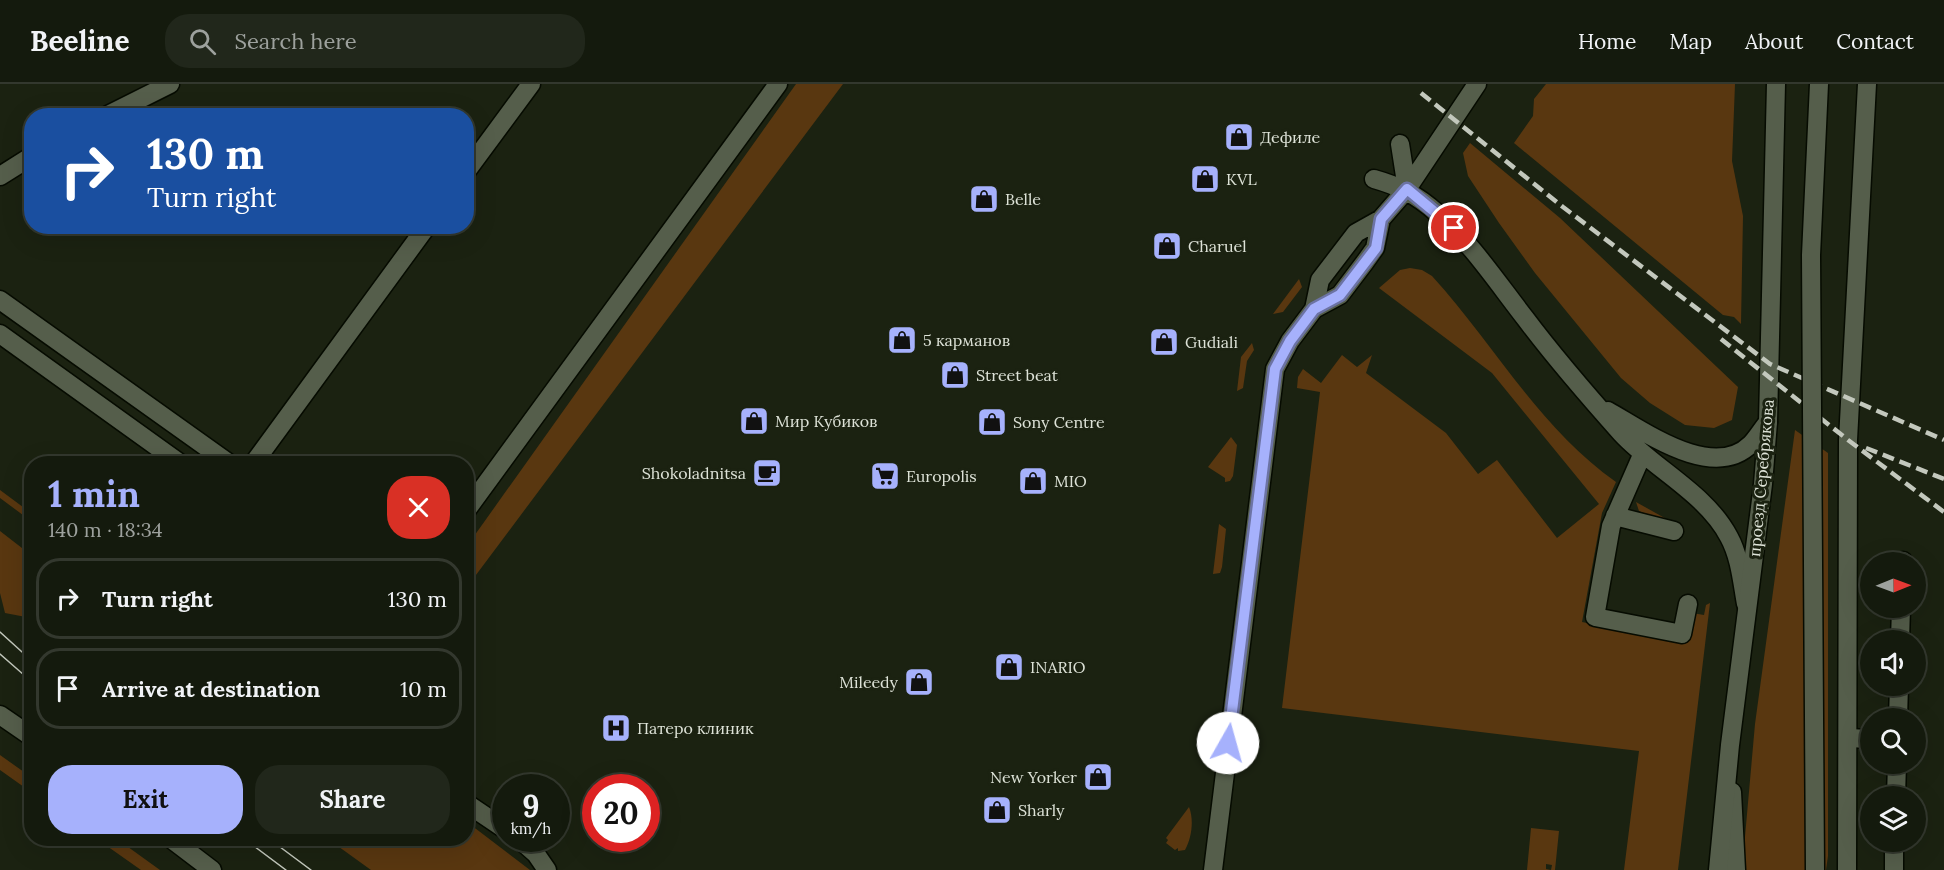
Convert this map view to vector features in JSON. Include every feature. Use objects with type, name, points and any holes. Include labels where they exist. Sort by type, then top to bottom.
[{"type":"main road","points":[[122,108],[170,84]]},
{"type":"main road","points":[[474,161],[531,84]]},
{"type":"main road","points":[[474,500],[778,84]]},
{"type":"main road","points":[[1314,309],[1320,280],[1333,262],[1356,232],[1381,219],[1407,189],[1477,84]]},
{"type":"main road","name":"проезд Серебрякова","points":[[1718,870],[1730,745],[1763,483],[1768,422],[1776,84]]},
{"type":"main road","points":[[1815,870],[1810,255],[1819,84]]},
{"type":"main road","points":[[1847,870],[1849,826],[1848,440],[1867,84]]},
{"type":"main road","points":[[1400,144],[1407,189]]},
{"type":"main road","points":[[0,176],[24,161]]},
{"type":"main road","points":[[1374,179],[1407,189],[1454,228],[1560,364],[1641,455],[1697,498],[1729,537],[1740,569],[1747,608]]},
{"type":"main road","points":[[1213,870],[1275,369],[1290,341],[1314,309],[1340,295],[1376,248],[1381,219]]},
{"type":"main road","points":[[259,456],[421,234]]},
{"type":"main road","points":[[0,300],[219,456]]},
{"type":"main road","points":[[0,334],[170,456]]},
{"type":"main road","points":[[1599,406],[1679,451],[1701,457],[1727,456],[1750,446],[1768,422]]},
{"type":"main road","points":[[1641,455],[1611,526],[1595,617],[1682,634],[1688,604]]},
{"type":"main road","points":[[1615,516],[1674,531]]},
{"type":"main road","points":[[0,715],[24,732]]},
{"type":"main road","points":[[1848,738],[1860,739]]},
{"type":"main road","points":[[1730,745],[1736,870]]},
{"type":"main road","points":[[474,808],[492,821]]},
{"type":"main road","points":[[1840,870],[1849,826]]},
{"type":"main road","points":[[180,846],[212,870]]},
{"type":"main road","points":[[534,852],[547,870]]},
{"type":"main road","points":[[1894,852],[1894,870]]},
{"type":"shaded area","points":[[796,84],[843,84],[474,578],[474,536]]},
{"type":"shaded area","points":[[1546,84],[1735,84],[1732,161],[1743,216],[1741,324],[1734,317],[1723,315],[1514,143],[1533,116],[1534,99]]},
{"type":"shaded area","points":[[1470,143],[1560,218],[1738,387],[1732,420],[1714,428],[1685,425],[1650,403],[1621,378],[1535,273],[1468,176],[1463,153]]},
{"type":"shaded area","points":[[1410,268],[1422,270],[1432,276],[1563,437],[1616,482],[1602,513],[1582,622],[1687,643],[1692,613],[1704,615],[1706,605],[1710,603],[1678,870],[1624,870],[1639,751],[1282,708],[1320,392],[1297,388],[1298,377],[1303,369],[1321,383],[1342,355],[1357,367],[1372,355],[1366,373],[1446,433],[1478,474],[1497,460],[1557,538],[1599,504],[1492,373],[1379,288],[1400,270]]},
{"type":"shaded area","points":[[1299,279],[1302,287],[1283,312],[1273,314]]},
{"type":"shaded area","points":[[1252,343],[1254,350],[1247,361],[1243,388],[1237,391],[1241,357]]},
{"type":"shaded area","points":[[1795,430],[1828,453],[1828,856],[1826,870],[1746,870],[1744,848],[1755,724]]},
{"type":"shaded area","points":[[1231,437],[1237,445],[1233,476],[1230,481],[1225,482],[1225,478],[1208,467]]},
{"type":"shaded area","points":[[0,490],[24,508],[24,516],[0,498]]},
{"type":"shaded area","points":[[1636,502],[1679,526],[1685,531],[1639,511]]},
{"type":"shaded area","points":[[1219,524],[1226,529],[1222,567],[1220,573],[1213,574]]},
{"type":"shaded area","points":[[0,531],[24,550],[24,617],[5,613],[0,593]]},
{"type":"shaded area","points":[[0,755],[24,772],[24,787],[0,770]]},
{"type":"shaded area","points":[[1189,807],[1192,823],[1191,834],[1185,850],[1178,851],[1178,848],[1175,850],[1166,843],[1168,840],[1166,838]]},
{"type":"shaded area","points":[[474,827],[492,841],[492,852],[506,852],[530,870],[371,870],[338,846],[474,846]]},
{"type":"shaded area","points":[[1531,828],[1559,831],[1555,870],[1551,870],[1527,870]],"holes":[[[1546,864],[1552,865],[1551,870],[1546,869]]]},
{"type":"shaded area","points":[[107,846],[127,846],[160,870],[141,870]]},
{"type":"tram line","points":[[0,632],[24,654]]},
{"type":"tram line","points":[[0,654],[24,675]]},
{"type":"tram line","points":[[254,846],[286,870]]},
{"type":"tram line","points":[[279,846],[311,870]]},
{"type":"railway","points":[[1421,93],[1563,207],[1770,364],[1944,440]]},
{"type":"railway","points":[[1721,339],[1848,440],[1944,512]]},
{"type":"railway","points":[[1866,448],[1944,479]]},
{"type":"place","name":"Дефиле","points":[[1239,137]]},
{"type":"place","name":"KVL","points":[[1205,179]]},
{"type":"place","name":"Belle","points":[[984,199]]},
{"type":"place","name":"Charuel","points":[[1167,246]]},
{"type":"place","name":"5 карманов","points":[[902,340]]},
{"type":"place","name":"Gudiali","points":[[1164,342]]},
{"type":"place","name":"Street beat","points":[[955,375]]},
{"type":"place","name":"Мир Кубиков","points":[[754,421]]},
{"type":"place","name":"Sony Centre","points":[[992,422]]},
{"type":"place","name":"Shokoladnitsa","points":[[767,473]]},
{"type":"place","name":"Europolis","points":[[885,476]]},
{"type":"place","name":"MIO","points":[[1033,481]]},
{"type":"place","name":"INARIO","points":[[1009,667]]},
{"type":"place","name":"Mileedy","points":[[919,682]]},
{"type":"place","name":"Патеро клиник","points":[[616,728]]},
{"type":"place","name":"New Yorker","points":[[1098,777]]},
{"type":"place","name":"Sharly","points":[[997,810]]},
{"type":"route","points":[[1228,743],[1275,369],[1290,341],[1314,309],[1340,295],[1376,248],[1381,219],[1407,189],[1454,228]]}]
